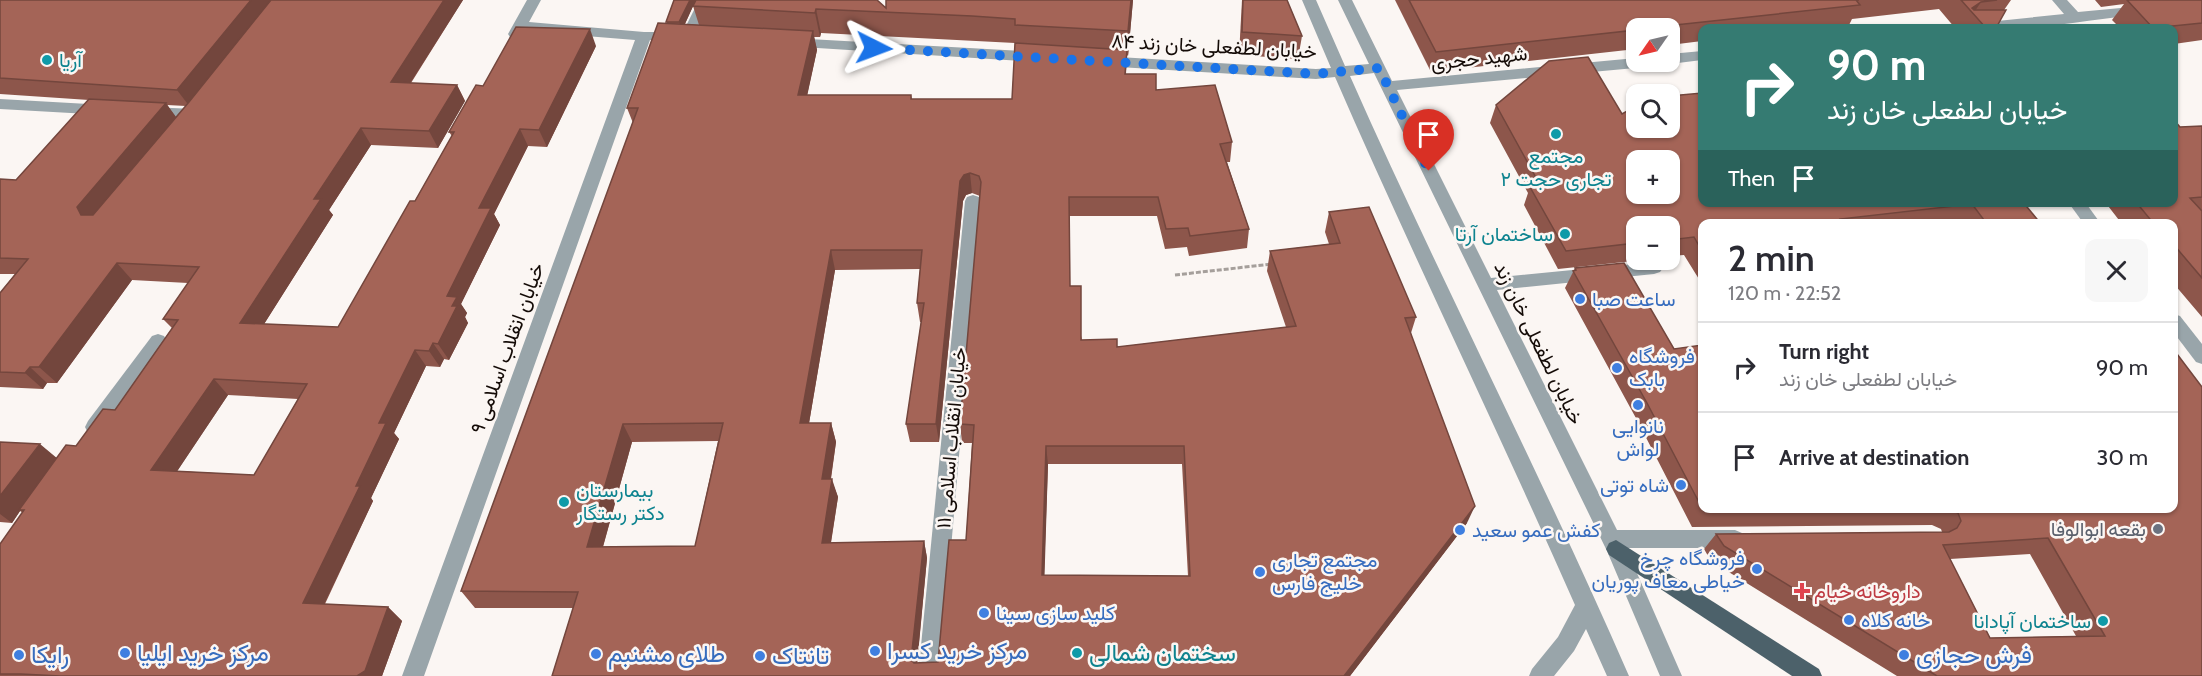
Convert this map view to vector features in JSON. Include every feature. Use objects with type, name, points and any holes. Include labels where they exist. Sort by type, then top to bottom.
[{"type":"main road","points":[[1614,544],[1811,676]]},
{"type":"street","points":[[508,46],[534,0]]},
{"type":"street","points":[[520,26],[644,36],[694,37],[706,0]]},
{"type":"street","points":[[1309,0],[1397,201],[1528,476],[1618,676]]},
{"type":"street","name":"خیابان لطفعلی خان زند","points":[[1345,0],[1614,544],[1671,676]]},
{"type":"street","points":[[2060,0],[2075,18]]},
{"type":"street","points":[[2011,24],[2156,8]]},
{"type":"street","name":"خیابان انقلاب اسلامی ۹","points":[[413,676],[644,36]]},
{"type":"street","points":[[771,41],[1055,58]]},
{"type":"street","points":[[1680,58],[1698,56]]},
{"type":"street","name":"خیابان لطفعلی خان زند ۸۴","points":[[1091,60],[1316,74],[1379,68]]},
{"type":"street","name":"شهید حجری","points":[[1389,86],[1626,64]]},
{"type":"street","points":[[0,104],[132,111],[198,110],[180,131]]},
{"type":"street","name":"خیابان انقلاب اسلامی ۱۱","points":[[929,676],[973,201]]},
{"type":"street","points":[[2080,207],[2089,219]]},
{"type":"street","points":[[1485,285],[1634,270]]},
{"type":"street","points":[[2178,326],[2202,357]]},
{"type":"street","points":[[82,445],[158,341]]},
{"type":"street","points":[[1614,544],[1760,538]]},
{"type":"street","points":[[1540,676],[1564,650],[1576,631],[1585,607]]},
{"type":"path","points":[[1175,275],[1281,263]]},
{"type":"building","points":[[0,0],[251,0],[177,90],[0,78]]},
{"type":"building","points":[[271,0],[444,0],[391,82],[457,85],[429,131],[361,128],[314,199],[321,199],[240,323],[338,327],[410,201],[415,201],[454,132],[449,132],[476,85],[483,86],[516,27],[590,29],[539,130],[520,129],[479,208],[491,208],[447,296],[457,297],[452,306],[457,306],[438,344],[433,343],[429,351],[415,350],[379,423],[386,423],[356,486],[360,486],[303,603],[388,607],[365,671],[357,676],[0,674],[0,544],[24,510],[19,510],[66,445],[76,446],[103,409],[115,410],[178,320],[163,319],[199,267],[117,263],[39,367],[30,367],[25,373],[0,372],[0,293],[28,259],[0,258],[0,179],[16,180],[89,99],[166,103],[77,207],[81,215],[93,215],[189,102]],"holes":[[[214,379],[307,384],[254,475],[151,470]]]},
{"type":"building","points":[[674,0],[690,0],[679,22],[666,22]]},
{"type":"building","points":[[696,0],[877,0],[886,8],[886,0],[1131,0],[1128,31],[1015,25],[1015,19],[972,16],[816,9],[815,13],[693,6]]},
{"type":"building","points":[[1243,0],[1287,0],[1302,36],[1242,32]]},
{"type":"building","points":[[1409,0],[1856,0],[1860,5],[1680,24],[1680,18],[1626,18],[1626,31],[1436,52]]},
{"type":"building","points":[[1961,0],[1997,0],[1981,2],[1972,8],[1974,10],[2006,10],[1998,24],[1982,24]]},
{"type":"building","points":[[2127,0],[2202,0],[2202,23],[2178,25],[2149,24]]},
{"type":"building","points":[[658,23],[813,31],[798,95],[911,95],[911,99],[1012,99],[1015,43],[1127,50],[1125,74],[1156,74],[1156,90],[1215,85],[1232,142],[1220,144],[1249,229],[1190,236],[1188,228],[1166,229],[1158,197],[1069,197],[1070,286],[1081,286],[1081,340],[1117,339],[1117,347],[1296,326],[1270,251],[1340,243],[1329,212],[1369,207],[1416,317],[1405,318],[1475,506],[1344,676],[552,676],[578,592],[461,591],[638,108],[627,108]],"holes":[[[970,173],[979,176],[981,182],[960,424],[974,425],[966,540],[949,540],[938,662],[914,663],[911,660],[924,541],[822,543],[832,479],[822,479],[831,423],[800,423],[831,250],[922,250],[917,303],[924,303],[906,424],[936,424],[960,181],[964,175]],[[723,423],[695,546],[587,547],[623,424]],[[1046,446],[1184,446],[1190,576],[1042,575]]]},
{"type":"building","points":[[1588,57],[1622,114],[1626,112],[1626,138],[1680,138],[1680,95],[1698,93],[1698,207],[1946,207],[1840,219],[1698,219],[1698,244],[1694,237],[1680,239],[1680,216],[1626,216],[1626,244],[1566,251],[1530,187],[1540,185],[1496,105],[1549,61]]},
{"type":"building","points":[[2178,125],[2180,127],[2202,126],[2202,197],[2190,198],[2202,211],[2202,278],[2178,250],[2178,219],[2150,219],[2140,207],[2178,207]]},
{"type":"building","points":[[1974,207],[2027,207],[2037,219],[1983,219]]},
{"type":"building","points":[[1624,263],[1674,349],[1698,346],[1698,500],[1647,403],[1573,271],[1576,270],[1575,268]]},
{"type":"building","points":[[2178,355],[2202,387],[2202,676],[1937,676],[1724,546],[1716,534],[1949,532],[1957,528],[1961,521],[1958,513],[2178,513]],"holes":[[[2048,538],[2105,636],[1990,638],[1943,545]]]},
{"type":"building","points":[[0,442],[40,444],[0,496]]},
{"type":"place","name":"آریا","points":[[47,60]]},
{"type":"place","name":"مجتمع تجاری حجت ۲","points":[[1556,134]]},
{"type":"place","name":"ساختمان آرتا","points":[[1565,234]]},
{"type":"place","name":"ساعت صبا","points":[[1580,299]]},
{"type":"place","name":"فروشگاه بابک","points":[[1617,368]]},
{"type":"place","name":"نانوایی لواش","points":[[1638,405]]},
{"type":"place","name":"شاه توتی","points":[[1681,485]]},
{"type":"place","name":"بیمارستان دکتر رستگار","points":[[564,502]]},
{"type":"place","name":"بقعه ابوالوفا","points":[[2158,529]]},
{"type":"place","name":"کفش عمو سعید","points":[[1460,530]]},
{"type":"place","name":"فروشگاه چرخ خیاطی معاف پوریان","points":[[1757,569]]},
{"type":"place","name":"مجتمع تجاری خلیج فارس","points":[[1260,572]]},
{"type":"place","name":"داروخانه خیام","points":[[1802,591]]},
{"type":"place","name":"کلید سازی سینا","points":[[984,613]]},
{"type":"place","name":"خانه کلاه","points":[[1849,620]]},
{"type":"place","name":"ساختمان آپادانا","points":[[2103,621]]},
{"type":"place","name":"مرکز خرید کسرا","points":[[875,651]]},
{"type":"place","name":"مرکز خرید ایلیا","points":[[125,653]]},
{"type":"place","name":"سختمان شمالی","points":[[1077,653]]},
{"type":"place","name":"طلای مشنبم","points":[[596,654]]},
{"type":"place","name":"رایکا","points":[[19,655]]},
{"type":"place","name":"فرش حجازی","points":[[1904,655]]},
{"type":"place","name":"تانتاک","points":[[760,656]]},
{"type":"route","points":[[874,48],[1316,74],[1379,68],[1429,171]]}]
